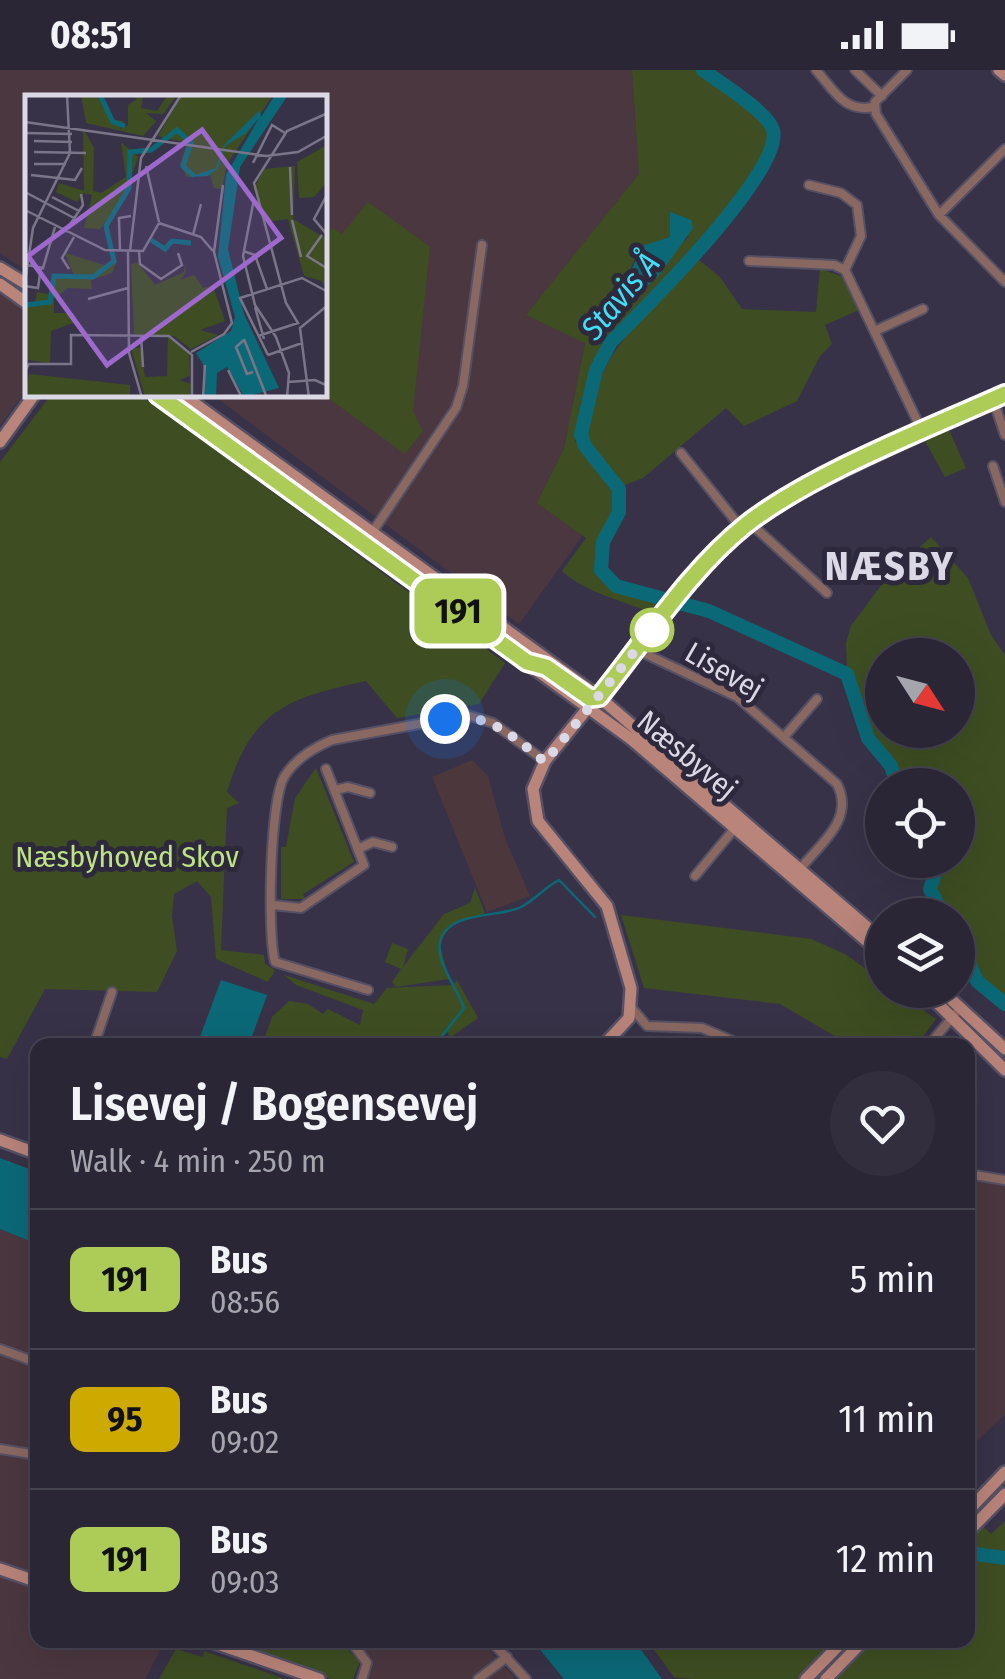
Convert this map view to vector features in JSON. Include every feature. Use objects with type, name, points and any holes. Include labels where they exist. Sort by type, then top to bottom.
[{"type":"street","points":[[816,70],[847,106],[856,110],[872,107],[907,70]]},
{"type":"street","points":[[855,70],[882,96]]},
{"type":"street","points":[[1000,70],[1005,76]]},
{"type":"street","points":[[872,107],[939,216],[1005,282]]},
{"type":"street","points":[[939,216],[1005,148]]},
{"type":"street","points":[[809,184],[842,194],[857,205],[862,236],[845,270]]},
{"type":"street","points":[[369,537],[456,408],[464,386],[482,245]]},
{"type":"street","points":[[748,261],[845,270],[877,330],[922,432]]},
{"type":"street","points":[[0,268],[25,284]]},
{"type":"street","points":[[877,330],[923,309]]},
{"type":"street","points":[[612,1038],[623,1028],[631,1007],[631,988],[607,906],[538,820],[534,789],[545,762],[686,586],[746,526],[790,496],[999,396],[1005,435]]},
{"type":"street","points":[[0,442],[32,398]]},
{"type":"street","name":"Næsbyvej","points":[[162,398],[599,697],[865,925]]},
{"type":"street","name":"Næsbyvej","points":[[187,398],[589,708],[865,939]]},
{"type":"street","points":[[681,454],[746,526],[827,593]]},
{"type":"street","points":[[992,466],[1005,502]]},
{"type":"street","name":"Lisevej","points":[[637,650],[737,698],[838,784],[845,804],[839,823],[800,869]]},
{"type":"street","points":[[527,662],[546,667],[590,698],[599,697]]},
{"type":"street","name":"Lisevej","points":[[784,738],[816,699]]},
{"type":"street","points":[[589,708],[599,706],[650,740]]},
{"type":"street","points":[[368,990],[275,962],[278,791],[286,774],[313,748],[332,740],[467,715],[493,723],[545,762]]},
{"type":"street","points":[[273,905],[302,908],[361,870],[365,859],[326,768]]},
{"type":"street","points":[[335,790],[348,787],[370,793]]},
{"type":"street","points":[[695,876],[735,828]]},
{"type":"street","points":[[360,848],[373,842],[392,847]]},
{"type":"street","points":[[96,1038],[112,992]]},
{"type":"street","points":[[631,1007],[647,1026],[702,1028],[726,1038]]},
{"type":"street","points":[[950,1008],[1005,1049]]},
{"type":"street","points":[[953,1008],[1005,1070]]},
{"type":"street","points":[[935,1038],[956,1012]]},
{"type":"street","points":[[0,1140],[30,1151]]},
{"type":"street","points":[[975,1175],[1005,1180]]},
{"type":"street","points":[[0,1349],[30,1360]]},
{"type":"street","points":[[0,1449],[30,1454]]},
{"type":"street","points":[[975,1504],[1005,1472]]},
{"type":"street","points":[[975,1525],[1005,1494]]},
{"type":"street","points":[[0,1569],[30,1579]]},
{"type":"street","points":[[229,1648],[320,1679]]},
{"type":"street","points":[[356,1648],[367,1663],[362,1679]]},
{"type":"street","points":[[498,1648],[526,1679]]},
{"type":"street","points":[[806,1679],[836,1648]]},
{"type":"street","points":[[826,1679],[856,1648]]},
{"type":"street","points":[[478,1679],[507,1657]]},
{"type":"shaded area","points":[[0,70],[632,70],[639,174],[527,315],[585,342],[564,448],[538,503],[583,535],[519,624],[217,398],[328,398],[328,95],[25,95],[25,270],[0,253]]},
{"type":"shaded area","points":[[0,293],[25,312],[25,392],[0,426]]},
{"type":"shaded area","points":[[472,760],[488,776],[505,838],[530,896],[487,912],[432,777]]},
{"type":"shaded area","points":[[975,1171],[1005,1177],[1005,1414],[975,1443]]},
{"type":"shaded area","points":[[0,1229],[30,1241],[30,1648],[162,1648],[145,1679],[0,1679]]},
{"type":"shaded area","points":[[362,1648],[487,1648],[516,1679],[366,1679],[368,1656]]},
{"type":"green space","points":[[632,70],[699,70],[752,111],[771,134],[764,156],[732,203],[655,292],[611,332],[581,402],[575,441],[618,500],[597,540],[597,575],[609,586],[661,601],[652,613],[593,591],[562,571],[586,538],[537,503],[564,448],[585,343],[526,315],[639,174]],"holes":[[[672,226],[689,237],[620,296],[639,248],[670,237]]]},
{"type":"green space","points":[[368,202],[430,247],[413,411],[423,431],[405,454],[328,398],[328,233],[332,228],[342,234]]},
{"type":"green space","points":[[699,260],[720,277],[742,309],[816,312],[820,269],[844,277],[861,309],[825,325],[832,344],[820,356],[797,401],[744,426],[726,408],[643,478],[620,487],[586,437],[599,382],[625,338]]},
{"type":"green space","name":"Næsbyhoved Skov","points":[[49,398],[143,398],[505,663],[479,704],[397,718],[366,681],[315,694],[277,712],[248,742],[227,792],[239,803],[227,808],[221,950],[264,955],[265,964],[275,970],[268,982],[216,959],[211,897],[197,881],[174,894],[172,916],[177,951],[157,992],[45,989],[7,1059],[0,1057],[0,462]]},
{"type":"green space","points":[[949,430],[966,468],[945,477],[925,441]]},
{"type":"green space","points":[[931,537],[968,578],[991,635],[1005,655],[1005,1004],[975,972],[975,898],[934,898],[930,889],[933,878],[975,878],[975,768],[892,768],[874,748],[975,748],[975,638],[865,638],[865,731],[847,674],[846,643],[851,626],[891,572]]},
{"type":"green space","points":[[316,768],[354,862],[303,894],[305,899],[281,899],[281,847],[286,847],[295,798]]},
{"type":"green space","points":[[475,888],[485,913],[453,924],[439,941],[449,979],[396,987],[392,982],[401,969],[385,962],[392,943],[408,949],[403,967],[444,914],[470,903]]},
{"type":"green space","points":[[621,915],[811,939],[865,968],[865,1008],[921,1008],[936,1019],[922,1038],[838,1038],[780,1004],[644,988]]},
{"type":"green space","points":[[284,975],[374,1004],[387,988],[453,985],[457,980],[478,1018],[451,1037],[447,1032],[441,1038],[264,1038],[272,1017],[289,1001],[308,1004],[323,1014],[328,1009],[360,1025],[363,1010],[296,985]]},
{"type":"green space","points":[[975,1519],[991,1534],[1005,1521],[1005,1679],[674,1677],[653,1648],[975,1648]]},
{"type":"green space","points":[[245,1648],[346,1648],[360,1661],[353,1679],[332,1679]]},
{"type":"green space","points":[[176,1649],[203,1657],[204,1651],[285,1679],[159,1679]]},
{"type":"water","points":[[670,212],[691,220],[693,228],[658,277],[628,302],[620,296],[642,246],[670,237]]},
{"type":"water","points":[[221,980],[267,995],[252,1038],[200,1038]]},
{"type":"water","points":[[0,1158],[30,1169],[30,1241],[0,1229]]},
{"type":"water","points":[[539,1648],[640,1648],[662,1679],[564,1679]]},
{"type":"waterway","name":"Stavis Å","points":[[703,70],[753,106],[769,123],[773,130],[771,149],[735,206],[679,272],[611,342],[596,370],[581,434],[585,446],[619,489],[619,512],[603,542],[601,570],[616,586],[709,611],[847,674],[868,738],[892,768]]},
{"type":"waterway","name":"Stavis Å","points":[[933,878],[930,889],[934,898]]},
{"type":"waterway","points":[[440,1038],[464,1008],[440,951],[444,932],[452,925],[521,907],[559,880],[595,917]]},
{"type":"waterway","name":"Stavis Å","points":[[975,977],[1005,1004]]},
{"type":"waterway","name":"Stavis Å","points":[[975,1554],[1005,1558]]},
{"type":"bus line","name":"191","points":[[162,398],[527,662],[546,667],[590,698],[599,697],[705,563],[749,522],[790,496],[1005,394]]},
{"type":"district","name":"NÆSBY","points":[[890,567]]},
{"type":"route","points":[[445,719],[467,715],[486,719],[545,762],[652,630]]}]
